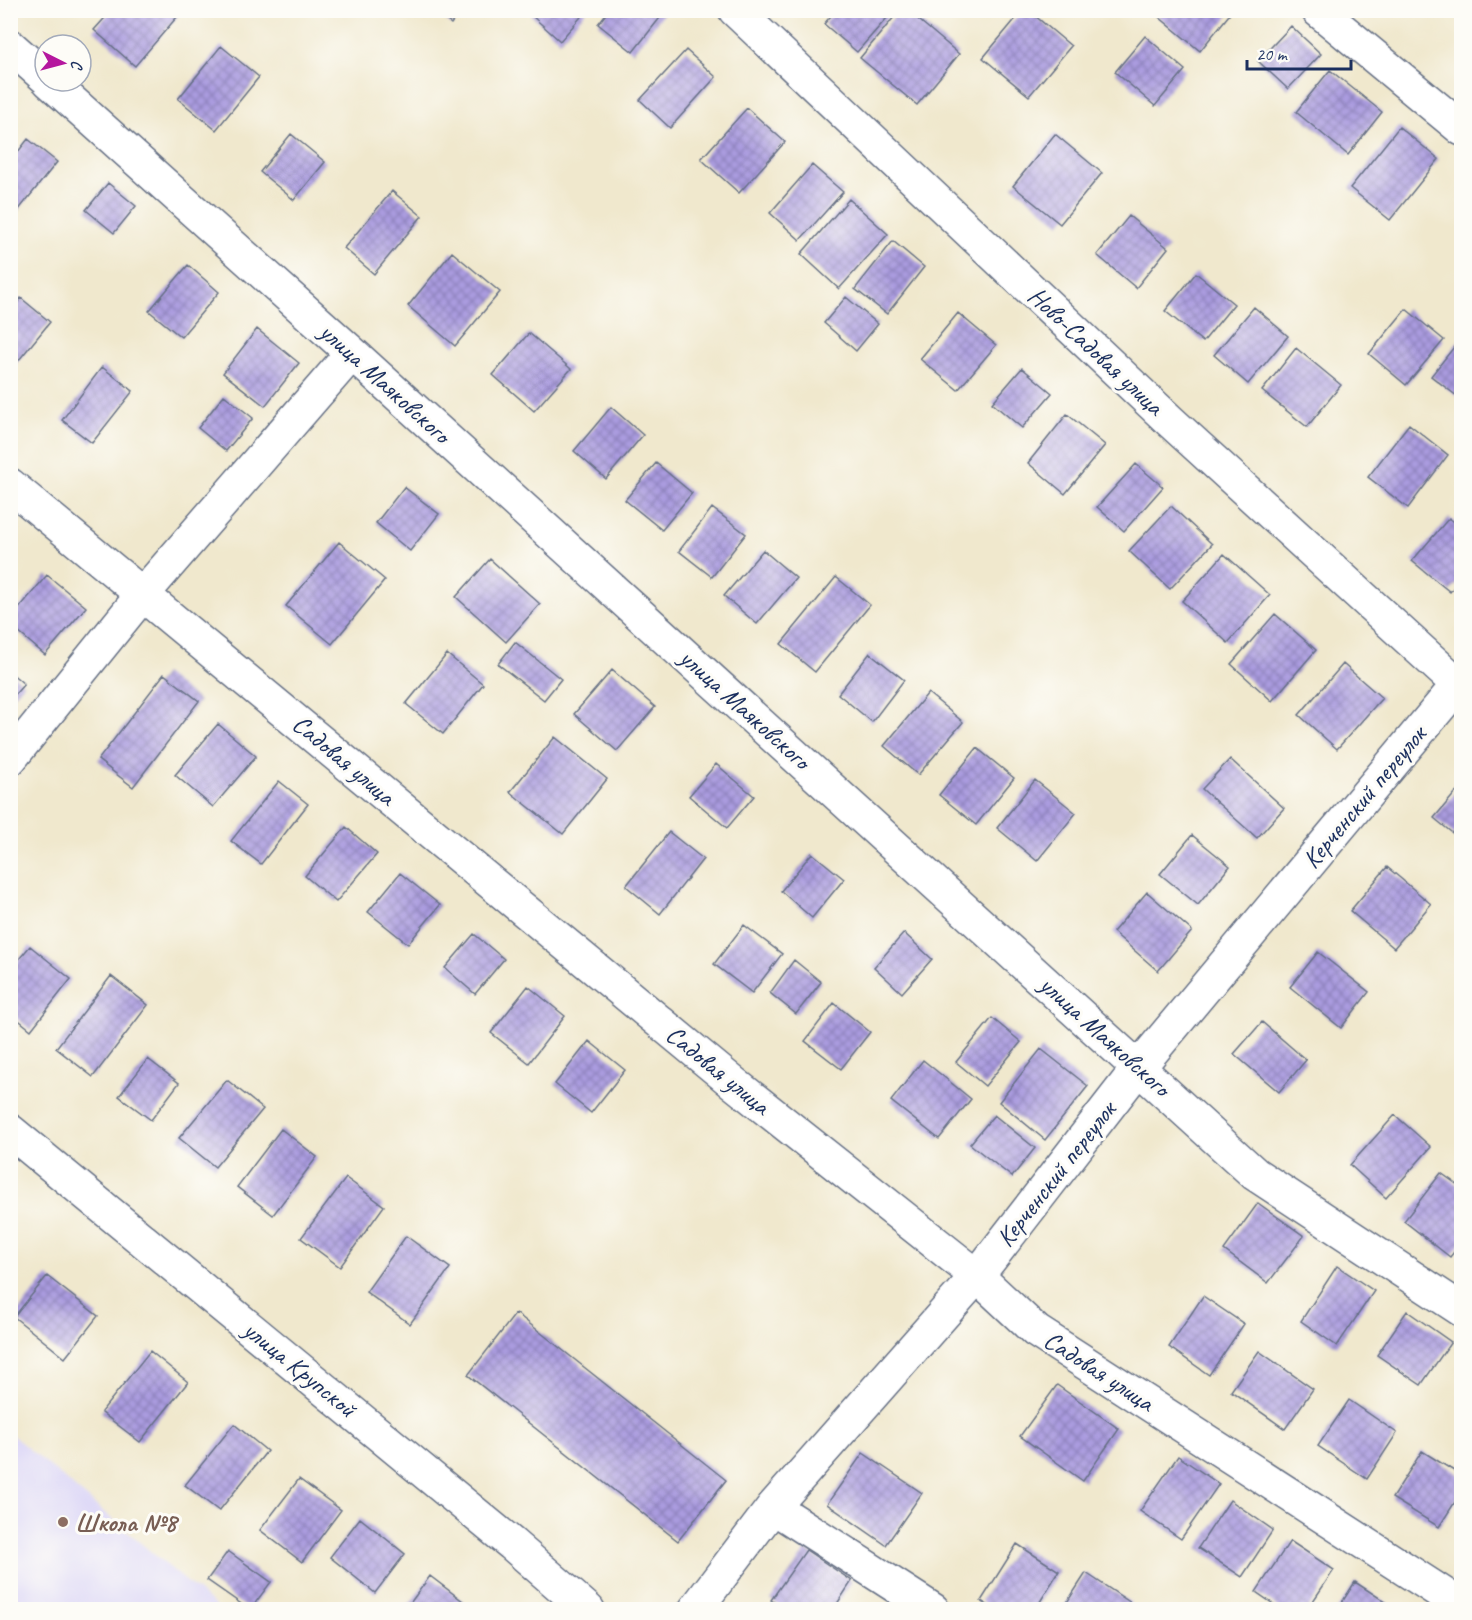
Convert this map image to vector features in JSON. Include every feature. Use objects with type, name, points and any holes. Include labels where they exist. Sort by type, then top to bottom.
[{"type":"street","name":"Ново-Садовая улица","points":[[735,10],[1161,413],[1460,684]]},
{"type":"street","points":[[1318,10],[1461,129]]},
{"type":"street","points":[[10,46],[33,66]]},
{"type":"street","name":"улица Маяковского","points":[[62,93],[352,353],[1255,1174],[1461,1310]]},
{"type":"street","points":[[10,759],[142,594],[352,353]]},
{"type":"street","name":"Садовая улица","points":[[10,485],[722,1074],[977,1276],[1036,1331],[1461,1606]]},
{"type":"street","name":"Керченский переулок","points":[[694,1610],[773,1507],[977,1276],[1139,1067],[1460,684]]},
{"type":"street","name":"улица Крупской","points":[[10,1131],[485,1521],[588,1610]]},
{"type":"street","points":[[773,1507],[933,1610]]},
{"type":"shaded area","name":"Школа №8","points":[[11,1434],[219,1609],[11,1609]]},
{"type":"building","points":[[112,10],[183,10],[135,66],[94,30]]},
{"type":"building","points":[[433,10],[461,10],[451,24]]},
{"type":"building","points":[[535,10],[587,10],[560,41],[531,15]]},
{"type":"building","points":[[609,10],[659,10],[663,14],[633,52],[598,24]]},
{"type":"building","points":[[836,10],[894,10],[857,52],[824,24]]},
{"type":"building","points":[[900,10],[907,10],[959,54],[917,105],[860,58]]},
{"type":"building","points":[[1023,10],[1028,10],[1071,46],[1029,96],[983,58]]},
{"type":"building","points":[[1154,10],[1233,10],[1200,51],[1153,12]]},
{"type":"building","points":[[1291,26],[1321,54],[1288,89],[1258,61]]},
{"type":"building","points":[[1145,36],[1185,70],[1155,106],[1115,72]]},
{"type":"building","points":[[221,46],[259,77],[216,130],[178,99]]},
{"type":"building","points":[[686,50],[716,77],[670,128],[640,100]]},
{"type":"building","points":[[1330,70],[1382,112],[1348,155],[1296,112]]},
{"type":"building","points":[[747,108],[785,142],[739,193],[701,159]]},
{"type":"building","points":[[1399,127],[1439,159],[1390,220],[1350,188]]},
{"type":"building","points":[[291,134],[325,162],[294,200],[260,172]]},
{"type":"building","points":[[1055,134],[1102,173],[1060,224],[1013,186]]},
{"type":"building","points":[[28,139],[57,162],[17,212],[10,207],[10,162]]},
{"type":"building","points":[[812,165],[843,192],[800,240],[770,213]]},
{"type":"building","points":[[108,183],[136,206],[114,233],[86,210]]},
{"type":"building","points":[[392,191],[422,216],[374,274],[344,248]]},
{"type":"building","points":[[849,199],[888,234],[839,289],[801,254]]},
{"type":"building","points":[[1129,216],[1168,248],[1136,288],[1097,255]]},
{"type":"building","points":[[893,241],[924,267],[887,314],[855,289]]},
{"type":"building","points":[[452,252],[500,292],[455,346],[408,306]]},
{"type":"building","points":[[188,265],[219,292],[181,337],[149,311]]},
{"type":"building","points":[[1196,273],[1234,304],[1203,342],[1165,311]]},
{"type":"building","points":[[846,297],[878,324],[856,351],[824,323]]},
{"type":"building","points":[[21,298],[50,322],[10,371],[10,312]]},
{"type":"building","points":[[1254,307],[1288,336],[1248,384],[1214,355]]},
{"type":"building","points":[[1406,309],[1444,340],[1406,385],[1369,354]]},
{"type":"building","points":[[958,313],[996,345],[958,390],[920,359]]},
{"type":"building","points":[[257,329],[299,363],[265,406],[223,373]]},
{"type":"building","points":[[529,333],[571,369],[534,411],[493,375]]},
{"type":"building","points":[[1462,337],[1462,400],[1431,376]]},
{"type":"building","points":[[1296,348],[1341,385],[1307,427],[1262,391]]},
{"type":"building","points":[[102,367],[133,391],[92,443],[62,420]]},
{"type":"building","points":[[1022,368],[1052,393],[1022,428],[992,403]]},
{"type":"building","points":[[224,395],[253,418],[226,451],[198,428]]},
{"type":"building","points":[[611,407],[643,435],[606,479],[574,451]]},
{"type":"building","points":[[1067,414],[1105,445],[1065,494],[1028,463]]},
{"type":"building","points":[[1409,424],[1448,455],[1408,508],[1368,477]]},
{"type":"building","points":[[656,463],[692,493],[662,530],[625,500]]},
{"type":"building","points":[[1136,464],[1163,487],[1124,531],[1097,507]]},
{"type":"building","points":[[404,487],[439,514],[410,551],[376,523]]},
{"type":"building","points":[[1171,506],[1212,544],[1170,589],[1129,551]]},
{"type":"building","points":[[712,508],[746,534],[712,577],[679,551]]},
{"type":"building","points":[[1449,518],[1462,528],[1462,578],[1450,592],[1412,561]]},
{"type":"building","points":[[339,542],[385,580],[332,644],[286,606]]},
{"type":"building","points":[[763,550],[796,578],[757,624],[724,596]]},
{"type":"building","points":[[1224,554],[1270,595],[1228,643],[1182,601]]},
{"type":"building","points":[[490,559],[540,604],[506,642],[456,597]]},
{"type":"building","points":[[47,575],[86,607],[45,655],[10,625],[10,619]]},
{"type":"building","points":[[836,577],[870,605],[815,672],[781,644]]},
{"type":"building","points":[[1275,614],[1316,650],[1272,701],[1231,664]]},
{"type":"building","points":[[515,642],[561,679],[544,700],[498,664]]},
{"type":"building","points":[[870,653],[904,680],[872,722],[838,694]]},
{"type":"building","points":[[447,654],[483,684],[443,734],[406,704]]},
{"type":"building","points":[[1343,664],[1382,698],[1337,749],[1299,715]]},
{"type":"building","points":[[612,670],[655,707],[617,751],[574,714]]},
{"type":"building","points":[[10,672],[24,684],[10,700]]},
{"type":"building","points":[[164,674],[199,701],[133,787],[98,760]]},
{"type":"building","points":[[928,693],[963,722],[918,775],[884,746]]},
{"type":"building","points":[[218,724],[256,756],[213,807],[175,775]]},
{"type":"building","points":[[555,737],[607,779],[563,834],[510,792]]},
{"type":"building","points":[[977,748],[1014,778],[976,825],[939,795]]},
{"type":"building","points":[[1230,759],[1284,808],[1257,838],[1202,789]]},
{"type":"building","points":[[716,764],[754,796],[727,828],[689,796]]},
{"type":"building","points":[[1035,780],[1076,813],[1037,861],[997,828]]},
{"type":"building","points":[[279,781],[308,804],[261,864],[231,841]]},
{"type":"building","points":[[1462,785],[1462,841],[1434,818]]},
{"type":"building","points":[[346,827],[377,854],[336,902],[305,876]]},
{"type":"building","points":[[669,832],[703,859],[660,914],[626,886]]},
{"type":"building","points":[[1192,835],[1230,866],[1198,905],[1160,874]]},
{"type":"building","points":[[812,853],[844,879],[812,918],[781,891]]},
{"type":"building","points":[[1387,867],[1431,904],[1394,948],[1350,911]]},
{"type":"building","points":[[400,873],[440,905],[408,944],[368,912]]},
{"type":"building","points":[[1147,892],[1192,931],[1158,971],[1113,932]]},
{"type":"building","points":[[744,925],[782,954],[752,993],[714,964]]},
{"type":"building","points":[[904,933],[932,959],[902,993],[874,967]]},
{"type":"building","points":[[474,934],[504,959],[475,994],[445,968]]},
{"type":"building","points":[[30,946],[71,979],[31,1030],[10,1013],[10,970]]},
{"type":"building","points":[[1318,952],[1369,992],[1341,1028],[1290,987]]},
{"type":"building","points":[[794,960],[821,982],[796,1014],[770,993]]},
{"type":"building","points":[[111,976],[148,1005],[93,1077],[56,1048]]},
{"type":"building","points":[[528,986],[565,1016],[529,1063],[491,1033]]},
{"type":"building","points":[[834,1003],[870,1032],[841,1069],[805,1041]]},
{"type":"building","points":[[992,1018],[1021,1042],[985,1086],[956,1062]]},
{"type":"building","points":[[1262,1022],[1306,1060],[1279,1092],[1234,1054]]},
{"type":"building","points":[[589,1041],[625,1070],[591,1113],[555,1084]]},
{"type":"building","points":[[1041,1049],[1088,1086],[1045,1140],[999,1102]]},
{"type":"building","points":[[148,1059],[179,1083],[151,1120],[119,1096]]},
{"type":"building","points":[[923,1060],[971,1099],[939,1139],[891,1101]]},
{"type":"building","points":[[227,1080],[263,1109],[215,1167],[179,1138]]},
{"type":"building","points":[[994,1115],[1035,1148],[1012,1177],[970,1144]]},
{"type":"building","points":[[1395,1115],[1431,1147],[1386,1198],[1350,1165]]},
{"type":"building","points":[[281,1129],[317,1157],[273,1215],[237,1187]]},
{"type":"building","points":[[1441,1173],[1462,1188],[1462,1242],[1450,1257],[1404,1221]]},
{"type":"building","points":[[346,1178],[384,1206],[340,1267],[301,1238]]},
{"type":"building","points":[[1258,1203],[1304,1236],[1268,1283],[1224,1250]]},
{"type":"building","points":[[406,1236],[450,1268],[410,1324],[366,1292]]},
{"type":"building","points":[[1337,1266],[1374,1291],[1337,1346],[1301,1321]]},
{"type":"building","points":[[47,1276],[98,1316],[65,1358],[14,1317]]},
{"type":"building","points":[[1203,1296],[1244,1324],[1209,1375],[1169,1347]]},
{"type":"building","points":[[1407,1311],[1451,1342],[1421,1385],[1377,1355]]},
{"type":"building","points":[[516,1313],[726,1480],[678,1541],[468,1375]]},
{"type":"building","points":[[150,1351],[188,1382],[140,1442],[101,1412]]},
{"type":"building","points":[[1259,1351],[1313,1389],[1285,1429],[1231,1391]]},
{"type":"building","points":[[1057,1385],[1119,1429],[1083,1481],[1020,1436]]},
{"type":"building","points":[[1349,1400],[1397,1433],[1367,1479],[1318,1446]]},
{"type":"building","points":[[234,1424],[267,1451],[219,1511],[185,1485]]},
{"type":"building","points":[[1422,1451],[1462,1476],[1462,1491],[1439,1527],[1392,1498]]},
{"type":"building","points":[[863,1453],[922,1493],[886,1545],[827,1504]]},
{"type":"building","points":[[1178,1456],[1219,1484],[1181,1539],[1140,1511]]},
{"type":"building","points":[[299,1479],[341,1510],[302,1562],[260,1530]]},
{"type":"building","points":[[1230,1500],[1273,1530],[1242,1577],[1198,1548]]},
{"type":"building","points":[[360,1518],[405,1554],[375,1593],[330,1557]]},
{"type":"building","points":[[1290,1541],[1334,1570],[1307,1610],[1282,1610],[1256,1592]]},
{"type":"building","points":[[1017,1544],[1059,1571],[1035,1610],[995,1610],[981,1601]]},
{"type":"building","points":[[806,1550],[852,1581],[833,1610],[785,1610],[771,1600]]},
{"type":"building","points":[[228,1551],[271,1582],[250,1610],[207,1580]]},
{"type":"building","points":[[1086,1573],[1131,1603],[1126,1610],[1062,1610]]},
{"type":"building","points":[[430,1576],[464,1602],[458,1610],[405,1610]]},
{"type":"building","points":[[1355,1582],[1398,1610],[1337,1610]]},
{"type":"place","name":"Школа №8","points":[[63,1522]]}]
